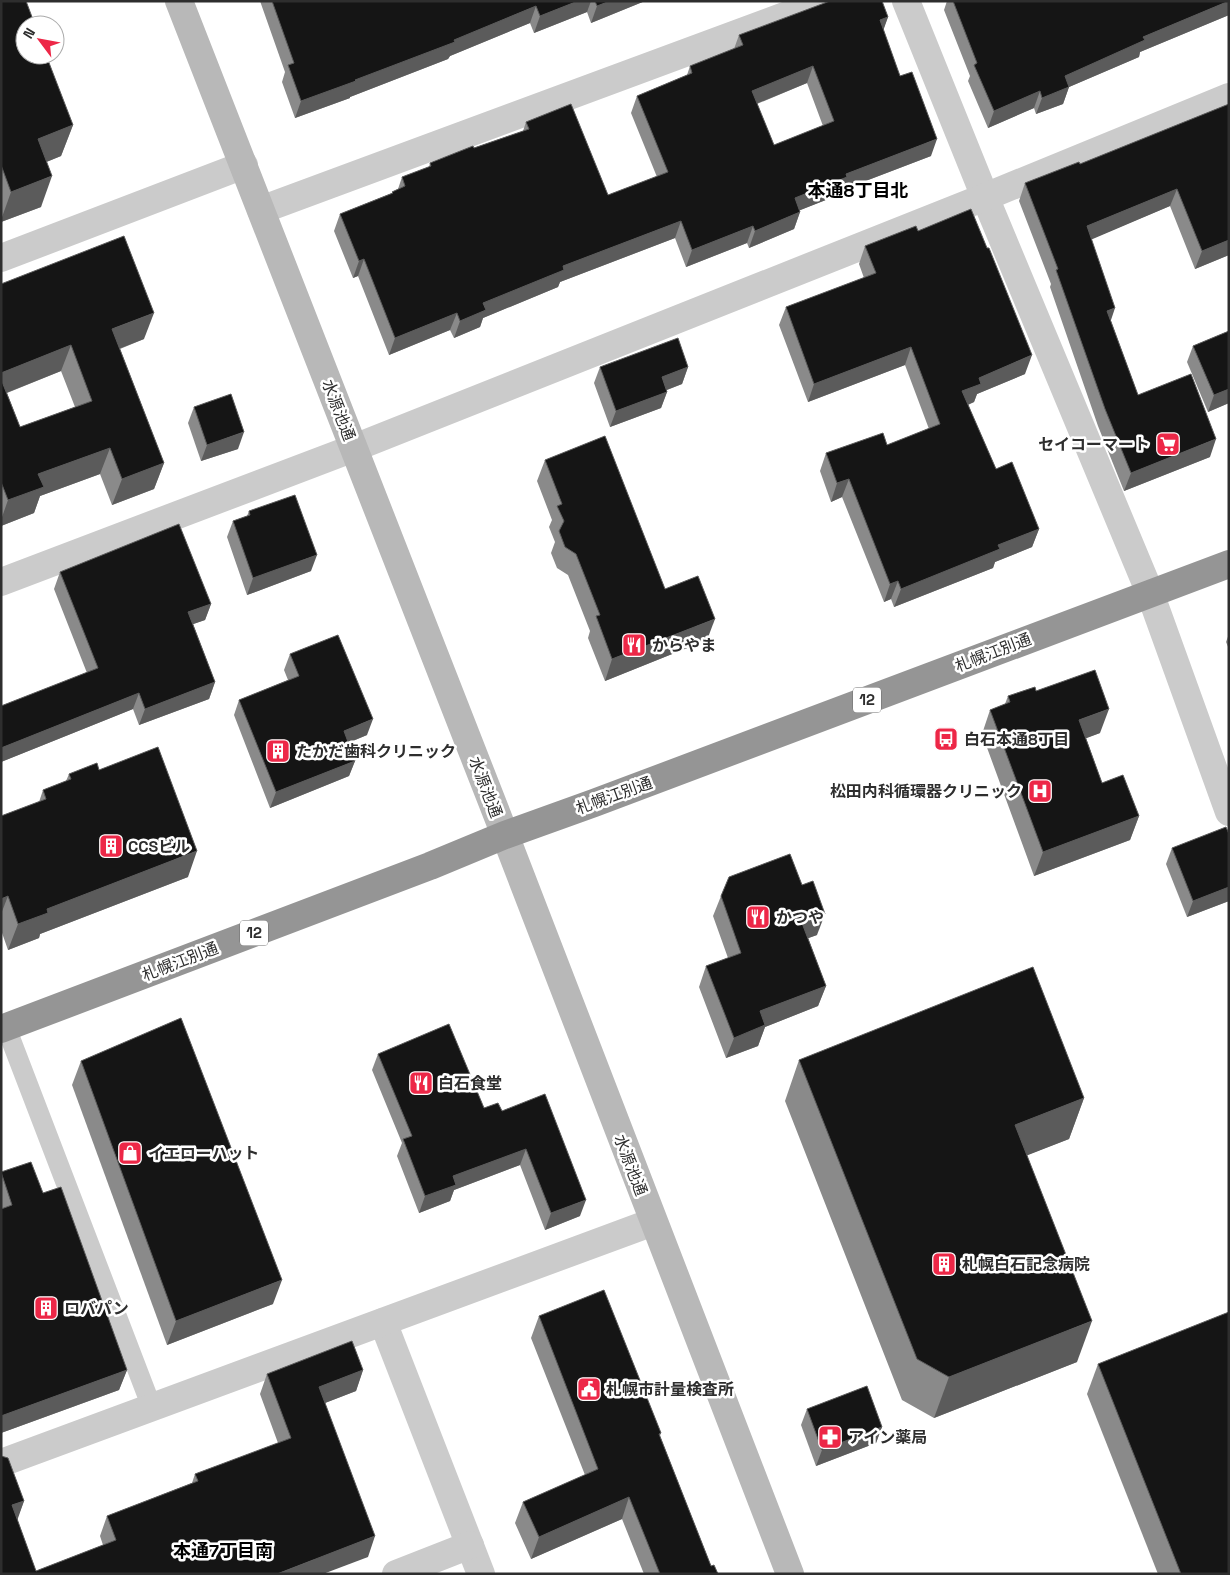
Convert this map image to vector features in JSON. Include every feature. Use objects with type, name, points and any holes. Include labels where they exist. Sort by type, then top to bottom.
[{"type":"highway","name":"札幌江別通","points":[[4,1028],[430,866],[505,835],[1229,564]]},
{"type":"street","name":"水源池通","points":[[179,1],[505,835],[790,1574]]},
{"type":"street","points":[[261,210],[825,1]]},
{"type":"street","points":[[906,1],[985,197],[1150,593],[1229,812]]},
{"type":"street","points":[[1,582],[354,448],[985,197],[1229,97]]},
{"type":"street","points":[[1,258],[244,165]]},
{"type":"street","points":[[1,1463],[653,1222]]},
{"type":"street","points":[[383,1322],[480,1574]]},
{"type":"street","points":[[396,1574],[470,1545]]},
{"type":"lane","points":[[4,1028],[152,1408]]},
{"type":"building","points":[[1,1],[26,1],[31,15],[15,15],[15,65],[50,65],[73,125],[38,139],[52,176],[11,192],[1,165]]},
{"type":"building","points":[[272,1],[578,1],[540,16],[536,6],[454,40],[455,42],[301,101],[288,65],[294,63]]},
{"type":"building","points":[[595,1],[610,1],[597,6]]},
{"type":"building","points":[[830,1],[882,1],[888,17],[880,20],[900,76],[912,72],[937,139],[846,174],[847,177],[795,198],[800,212],[755,231],[753,226],[692,250],[681,221],[563,266],[564,270],[483,303],[486,310],[460,321],[457,313],[395,338],[364,259],[359,261],[340,214],[393,193],[405,186],[402,177],[431,166],[430,163],[473,146],[474,148],[529,129],[526,122],[571,104],[608,195],[668,172],[637,96],[692,73],[690,66],[743,45],[739,35]],"holes":[[[813,66],[834,121],[774,145],[752,91]]]},
{"type":"building","points":[[953,1],[1229,1],[1143,37],[1145,40],[1065,76],[1069,87],[1042,98],[1040,91],[994,111],[974,65],[977,63]]},
{"type":"building","points":[[1229,104],[1229,240],[1202,251],[1177,189],[1087,226],[1115,308],[1107,311],[1138,395],[1191,374],[1216,439],[1131,473],[1105,409],[1056,270],[1058,269],[1025,183],[1079,162],[1080,164]]},
{"type":"building","points":[[971,209],[987,248],[989,248],[1032,355],[979,378],[981,384],[962,391],[996,469],[1012,462],[1039,529],[998,545],[1000,549],[901,589],[898,581],[890,584],[849,479],[837,483],[826,453],[883,433],[887,445],[940,424],[911,347],[814,384],[786,307],[876,273],[865,246],[916,226],[918,231]]},
{"type":"building","points":[[124,236],[154,313],[112,329],[164,463],[122,479],[110,448],[38,474],[44,487],[8,500],[1,482],[1,379],[20,427],[92,401],[71,345],[1,373],[1,284]]},
{"type":"building","points":[[1229,331],[1229,389],[1214,395],[1193,346]]},
{"type":"building","points":[[678,338],[688,367],[662,377],[667,392],[616,411],[600,367]]},
{"type":"building","points":[[231,394],[244,432],[207,445],[194,407]]},
{"type":"building","points":[[605,436],[665,589],[698,576],[715,619],[612,659],[596,616],[600,615],[576,554],[565,547],[559,531],[564,521],[557,506],[562,504],[545,460]]},
{"type":"building","points":[[295,495],[317,555],[253,578],[233,521],[250,515],[249,511]]},
{"type":"building","points":[[179,524],[211,604],[188,612],[215,682],[145,709],[139,693],[1,748],[1,706],[98,668],[60,572]]},
{"type":"building","points":[[338,635],[373,719],[344,731],[355,761],[276,792],[239,700],[299,676],[290,654]]},
{"type":"building","name":"松田内科循環器クリニック","points":[[1095,670],[1109,709],[1079,720],[1102,783],[1123,775],[1139,816],[1043,852],[990,710],[1010,702],[1008,696],[1035,687],[1036,691]]},
{"type":"building","points":[[158,747],[197,851],[47,909],[48,913],[18,924],[8,896],[1,899],[1,816],[46,799],[43,790],[71,779],[69,774],[97,763],[99,770]]},
{"type":"building","points":[[1226,827],[1229,834],[1229,887],[1193,901],[1172,848]]},
{"type":"building","points":[[790,854],[802,885],[813,881],[825,914],[802,923],[826,986],[760,1011],[765,1025],[734,1038],[706,966],[741,953],[721,896],[729,877]]},
{"type":"building","name":"札幌白石記念病院","points":[[1033,967],[1084,1098],[1015,1125],[1092,1321],[949,1377],[917,1359],[799,1060]]},
{"type":"building","points":[[181,1018],[282,1280],[176,1321],[81,1061]]},
{"type":"building","points":[[449,1024],[484,1108],[498,1103],[502,1111],[545,1094],[586,1200],[551,1213],[526,1149],[453,1176],[456,1185],[425,1196],[403,1139],[412,1136],[378,1054]]},
{"type":"building","name":"ロバパン","points":[[31,1162],[43,1193],[61,1187],[127,1370],[1,1416],[1,1209],[12,1205],[1,1172]]},
{"type":"building","points":[[604,1290],[711,1566],[714,1565],[718,1574],[660,1574],[629,1497],[539,1537],[523,1502],[598,1469],[539,1316]]},
{"type":"building","points":[[1229,1312],[1229,1574],[1181,1574],[1098,1364]]},
{"type":"building","points":[[352,1341],[363,1370],[319,1387],[375,1536],[277,1574],[1,1574],[1,1456],[8,1458],[24,1501],[12,1505],[36,1571],[116,1540],[107,1516],[198,1481],[195,1474],[291,1438],[267,1374]]},
{"type":"building","points":[[867,1386],[882,1427],[822,1450],[807,1409]]},
{"type":"place","name":"セイコーマート","points":[[1168,444]]},
{"type":"place","name":"からやま","points":[[634,645]]},
{"type":"place","name":"白石本通8丁目","points":[[946,739]]},
{"type":"place","name":"たかだ歯科クリニック","points":[[278,751]]},
{"type":"place","name":"松田内科循環器クリニック","points":[[1040,791]]},
{"type":"place","name":"CCSビル","points":[[111,846]]},
{"type":"place","name":"かつや","points":[[758,917]]},
{"type":"place","name":"白石食堂","points":[[421,1083]]},
{"type":"place","name":"イエローハット","points":[[130,1153]]},
{"type":"place","name":"札幌白石記念病院","points":[[944,1264]]},
{"type":"place","name":"ロバパン","points":[[46,1308]]},
{"type":"place","name":"札幌市計量検査所","points":[[589,1389]]},
{"type":"place","name":"アイン薬局","points":[[830,1437]]},
{"type":"district","name":"本通8丁目北","points":[[858,191]]},
{"type":"district","name":"本通7丁目南","points":[[223,1551]]}]
